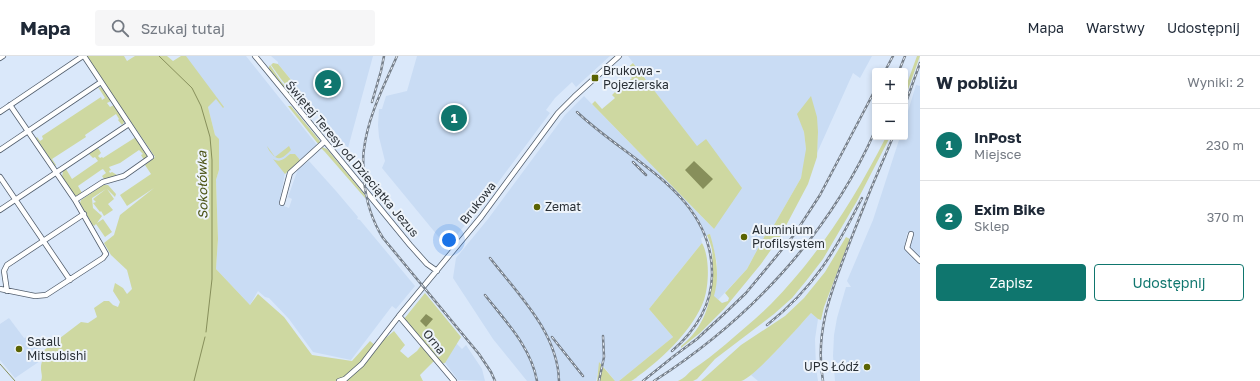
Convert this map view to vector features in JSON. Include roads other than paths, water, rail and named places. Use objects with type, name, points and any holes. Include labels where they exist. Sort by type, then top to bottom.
[{"type":"street","points":[[0,112],[83,56],[151,157],[124,176],[103,182],[75,200]]},
{"type":"street","name":"Świętej Teresy od Dzieciątka Jezus","points":[[254,56],[422,259],[437,271]]},
{"type":"street","name":"Brukowa","points":[[339,381],[345,379],[362,364],[399,316],[481,217],[558,113],[619,56]]},
{"type":"street","points":[[0,150],[101,82]]},
{"type":"street","points":[[0,289],[42,296],[51,293],[106,254],[75,200],[10,105]]},
{"type":"street","points":[[0,210],[129,124]]},
{"type":"street","points":[[282,203],[290,173],[324,142]]},
{"type":"street","points":[[0,177],[70,280]]},
{"type":"street","points":[[7,291],[4,271],[5,267],[84,214]]},
{"type":"street","points":[[911,234],[907,248],[920,261]]},
{"type":"street","name":"Orna","points":[[399,316],[454,381]]},
{"type":"waterway","name":"Sokołówka","points":[[159,56],[192,88],[201,106],[210,137],[212,160],[212,279],[206,332]]},
{"type":"waterway","name":"Sokołówka","points":[[194,381],[205,337]]},
{"type":"waterway","points":[[0,364],[15,381]]},
{"type":"railway","points":[[372,102],[384,56]]},
{"type":"railway","points":[[397,56],[377,101],[366,137],[363,157],[364,180],[370,210],[375,224],[383,238],[479,354],[495,381]]},
{"type":"railway","points":[[887,68],[893,56]]},
{"type":"railway","points":[[900,68],[905,56]]},
{"type":"railway","points":[[905,104],[920,63]]},
{"type":"railway","points":[[643,381],[697,339],[746,293],[794,235],[820,195],[872,96]]},
{"type":"railway","points":[[577,112],[643,164],[684,201],[699,223],[709,247],[712,276],[711,287],[705,308],[694,327],[672,351]]},
{"type":"railway","points":[[654,381],[689,357],[722,331],[754,303],[783,272],[810,240],[834,205],[856,169],[872,137]]},
{"type":"railway","points":[[823,381],[821,344],[827,308],[851,239],[892,140]]},
{"type":"railway","points":[[633,162],[646,175]]},
{"type":"railway","points":[[767,325],[784,311],[811,282],[843,235],[862,198]]},
{"type":"railway","points":[[490,258],[524,300],[544,330],[552,347],[557,363],[559,381]]},
{"type":"railway","points":[[485,295],[517,335],[529,357],[537,381]]},
{"type":"railway","points":[[599,381],[604,357],[603,336]]},
{"type":"railway","points":[[552,337],[583,376]]},
{"type":"place","name":"Brukowa - Pojezierska","points":[[595,78]]},
{"type":"place","name":"Exim Bike","points":[[328,83]]},
{"type":"place","name":"InPost","points":[[454,118]]},
{"type":"place","name":"Zemat","points":[[537,207]]},
{"type":"place","name":"Aluminium Profilsystem","points":[[744,237]]},
{"type":"place","name":"Satall Mitsubishi","points":[[19,349]]},
{"type":"place","name":"UPS Łódź","points":[[867,367]]}]
